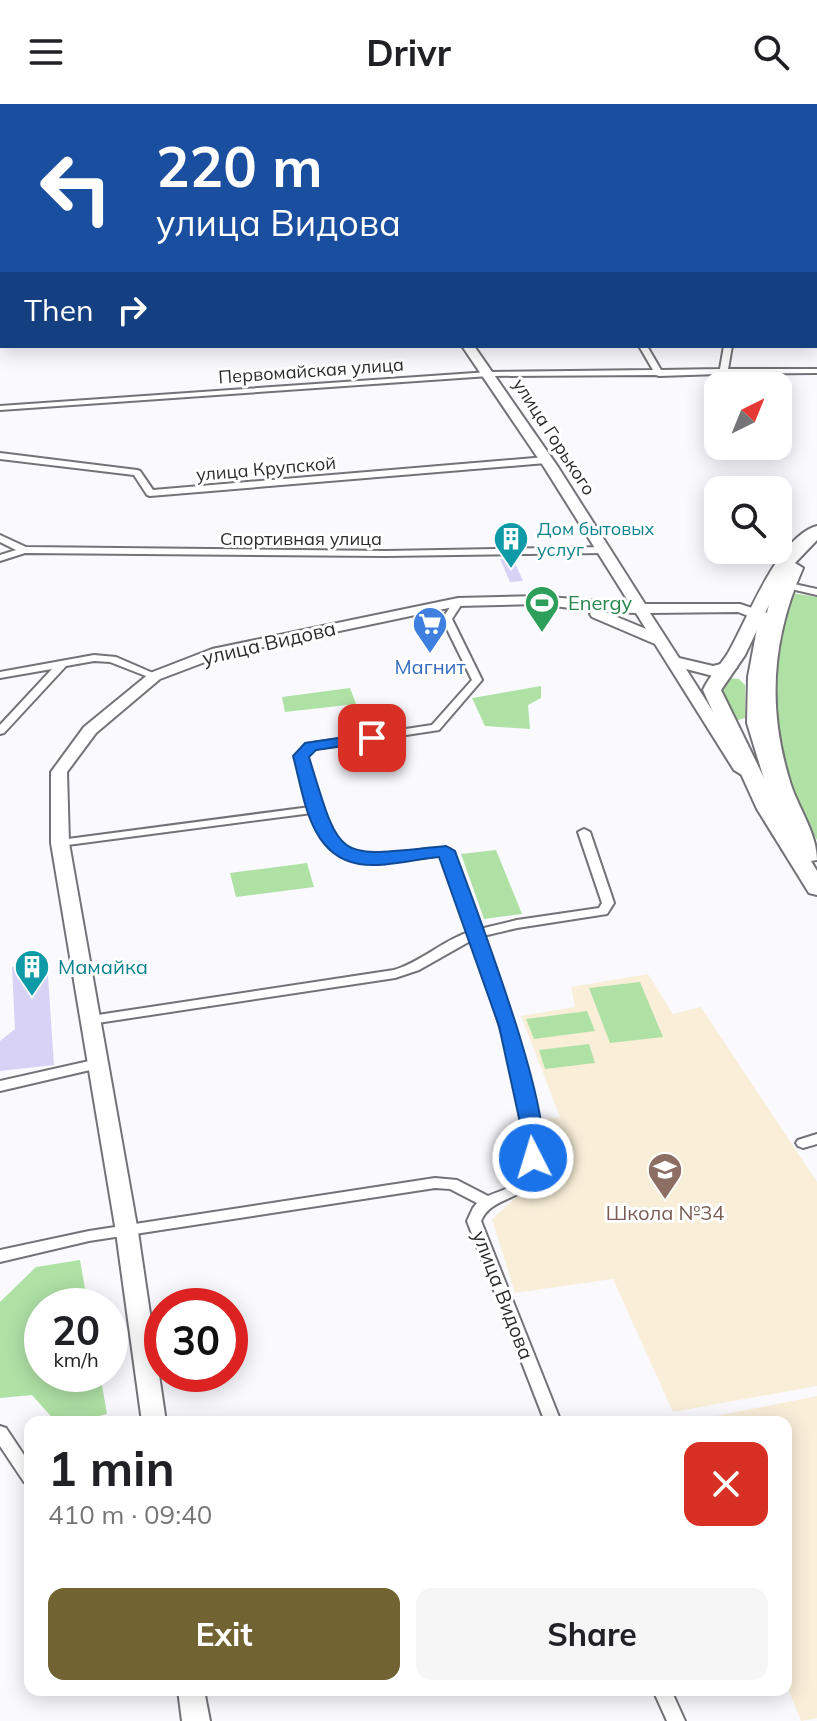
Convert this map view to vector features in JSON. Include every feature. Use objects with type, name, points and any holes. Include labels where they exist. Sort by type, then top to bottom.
[{"type":"highway","points":[[764,606],[785,585],[812,536]]},
{"type":"highway","points":[[812,536],[789,558],[729,667],[717,678],[712,690],[714,701],[767,809],[817,888]]},
{"type":"highway","points":[[764,606],[771,619],[764,716],[779,785],[817,866]]},
{"type":"main road","name":"улица Горького","points":[[470,348],[643,611]]},
{"type":"main road","points":[[552,601],[608,617],[664,643]]},
{"type":"main road","name":"улица Видова","points":[[153,1416],[127,1232],[60,843],[59,772],[90,730],[155,676],[217,652],[458,602],[552,601],[643,611]]},
{"type":"main road","points":[[643,611],[764,606]]},
{"type":"main road","points":[[643,611],[764,606]]},
{"type":"main road","points":[[764,606],[762,616],[765,623],[756,677],[755,723],[785,819],[817,880]]},
{"type":"main road","points":[[643,611],[767,809]]},
{"type":"main road","points":[[676,662],[713,671],[729,667]]},
{"type":"main road","points":[[192,1696],[196,1721]]},
{"type":"street","points":[[608,104],[680,104]]},
{"type":"street","points":[[644,348],[659,374]]},
{"type":"street","points":[[723,372],[728,348]]},
{"type":"street","name":"Первомайская улица","points":[[786,372],[817,371]]},
{"type":"street","name":"Первомайская улица","points":[[0,408],[489,374],[704,374]]},
{"type":"street","name":"улица Крупской","points":[[0,456],[137,473],[150,493],[546,460]]},
{"type":"street","name":"Спортивная улица","points":[[0,538],[24,550],[239,555],[479,555],[604,550]]},
{"type":"street","points":[[0,558],[24,550]]},
{"type":"street","points":[[785,585],[817,592]]},
{"type":"street","name":"улица Видова","points":[[458,602],[447,619],[477,680],[435,728],[311,746],[301,756],[323,831],[334,846],[361,859],[446,851],[508,1026],[534,1141],[531,1175],[519,1189],[487,1202],[475,1213],[474,1221],[551,1416]]},
{"type":"street","points":[[0,675],[64,661],[112,659],[155,676]]},
{"type":"street","points":[[0,731],[64,661]]},
{"type":"street","points":[[0,710],[19,710]]},
{"type":"street","points":[[60,843],[318,809]]},
{"type":"street","points":[[91,1020],[395,974],[420,967],[452,945],[476,934],[603,911],[608,903],[584,832]]},
{"type":"street","points":[[0,1086],[98,1064]]},
{"type":"street","points":[[0,1256],[89,1236],[435,1183],[452,1184],[487,1202]]},
{"type":"street","points":[[0,1433],[24,1468]]},
{"type":"street","points":[[665,1696],[676,1721]]},
{"type":"shaded area","name":"Школа №34","points":[[648,974],[673,1014],[701,1007],[817,1182],[817,1386],[673,1412],[613,1279],[515,1293],[492,1219],[536,1179],[540,1120],[560,1117],[521,1016],[575,1007],[571,987]]},
{"type":"shaded area","points":[[817,1396],[817,1718],[801,1721],[791,1696],[792,1416],[716,1416]]},
{"type":"green space","points":[[792,593],[817,597],[817,840],[796,799],[788,775],[774,700],[776,645]]},
{"type":"green space","points":[[726,678],[739,679],[745,685],[745,718],[735,721],[719,688]]},
{"type":"green space","points":[[541,686],[541,698],[528,705],[530,729],[485,726],[472,698]]},
{"type":"green space","points":[[350,688],[356,704],[285,712],[282,697]]},
{"type":"green space","points":[[496,850],[522,914],[484,919],[461,854]]},
{"type":"green space","points":[[307,863],[314,887],[236,897],[230,873]]},
{"type":"green space","points":[[640,982],[663,1037],[610,1043],[589,988]]},
{"type":"green space","points":[[587,1011],[595,1031],[534,1039],[526,1019]]},
{"type":"green space","points":[[589,1044],[595,1063],[545,1069],[539,1050]]},
{"type":"green space","points":[[80,1260],[85,1288],[24,1288],[24,1392],[103,1392],[107,1414],[51,1416],[32,1395],[0,1398],[0,1302],[36,1267]]},
{"type":"building","name":"Дом бытовых услуг","points":[[513,558],[523,581],[510,582],[500,559]]},
{"type":"building","name":"Мамайка","points":[[47,962],[54,1065],[0,1071],[0,1041],[15,1029],[12,967]]},
{"type":"place","name":"Дом бытовых услуг","points":[[511,570]]},
{"type":"place","name":"Energy","points":[[542,634]]},
{"type":"place","name":"Магнит","points":[[430,655]]},
{"type":"place","name":"Мамайка","points":[[32,998]]},
{"type":"place","name":"Школа №34","points":[[665,1201]]},
{"type":"route","points":[[372,738],[311,746],[301,756],[323,831],[334,846],[361,859],[446,851],[508,1026],[534,1141],[533,1158]]}]
